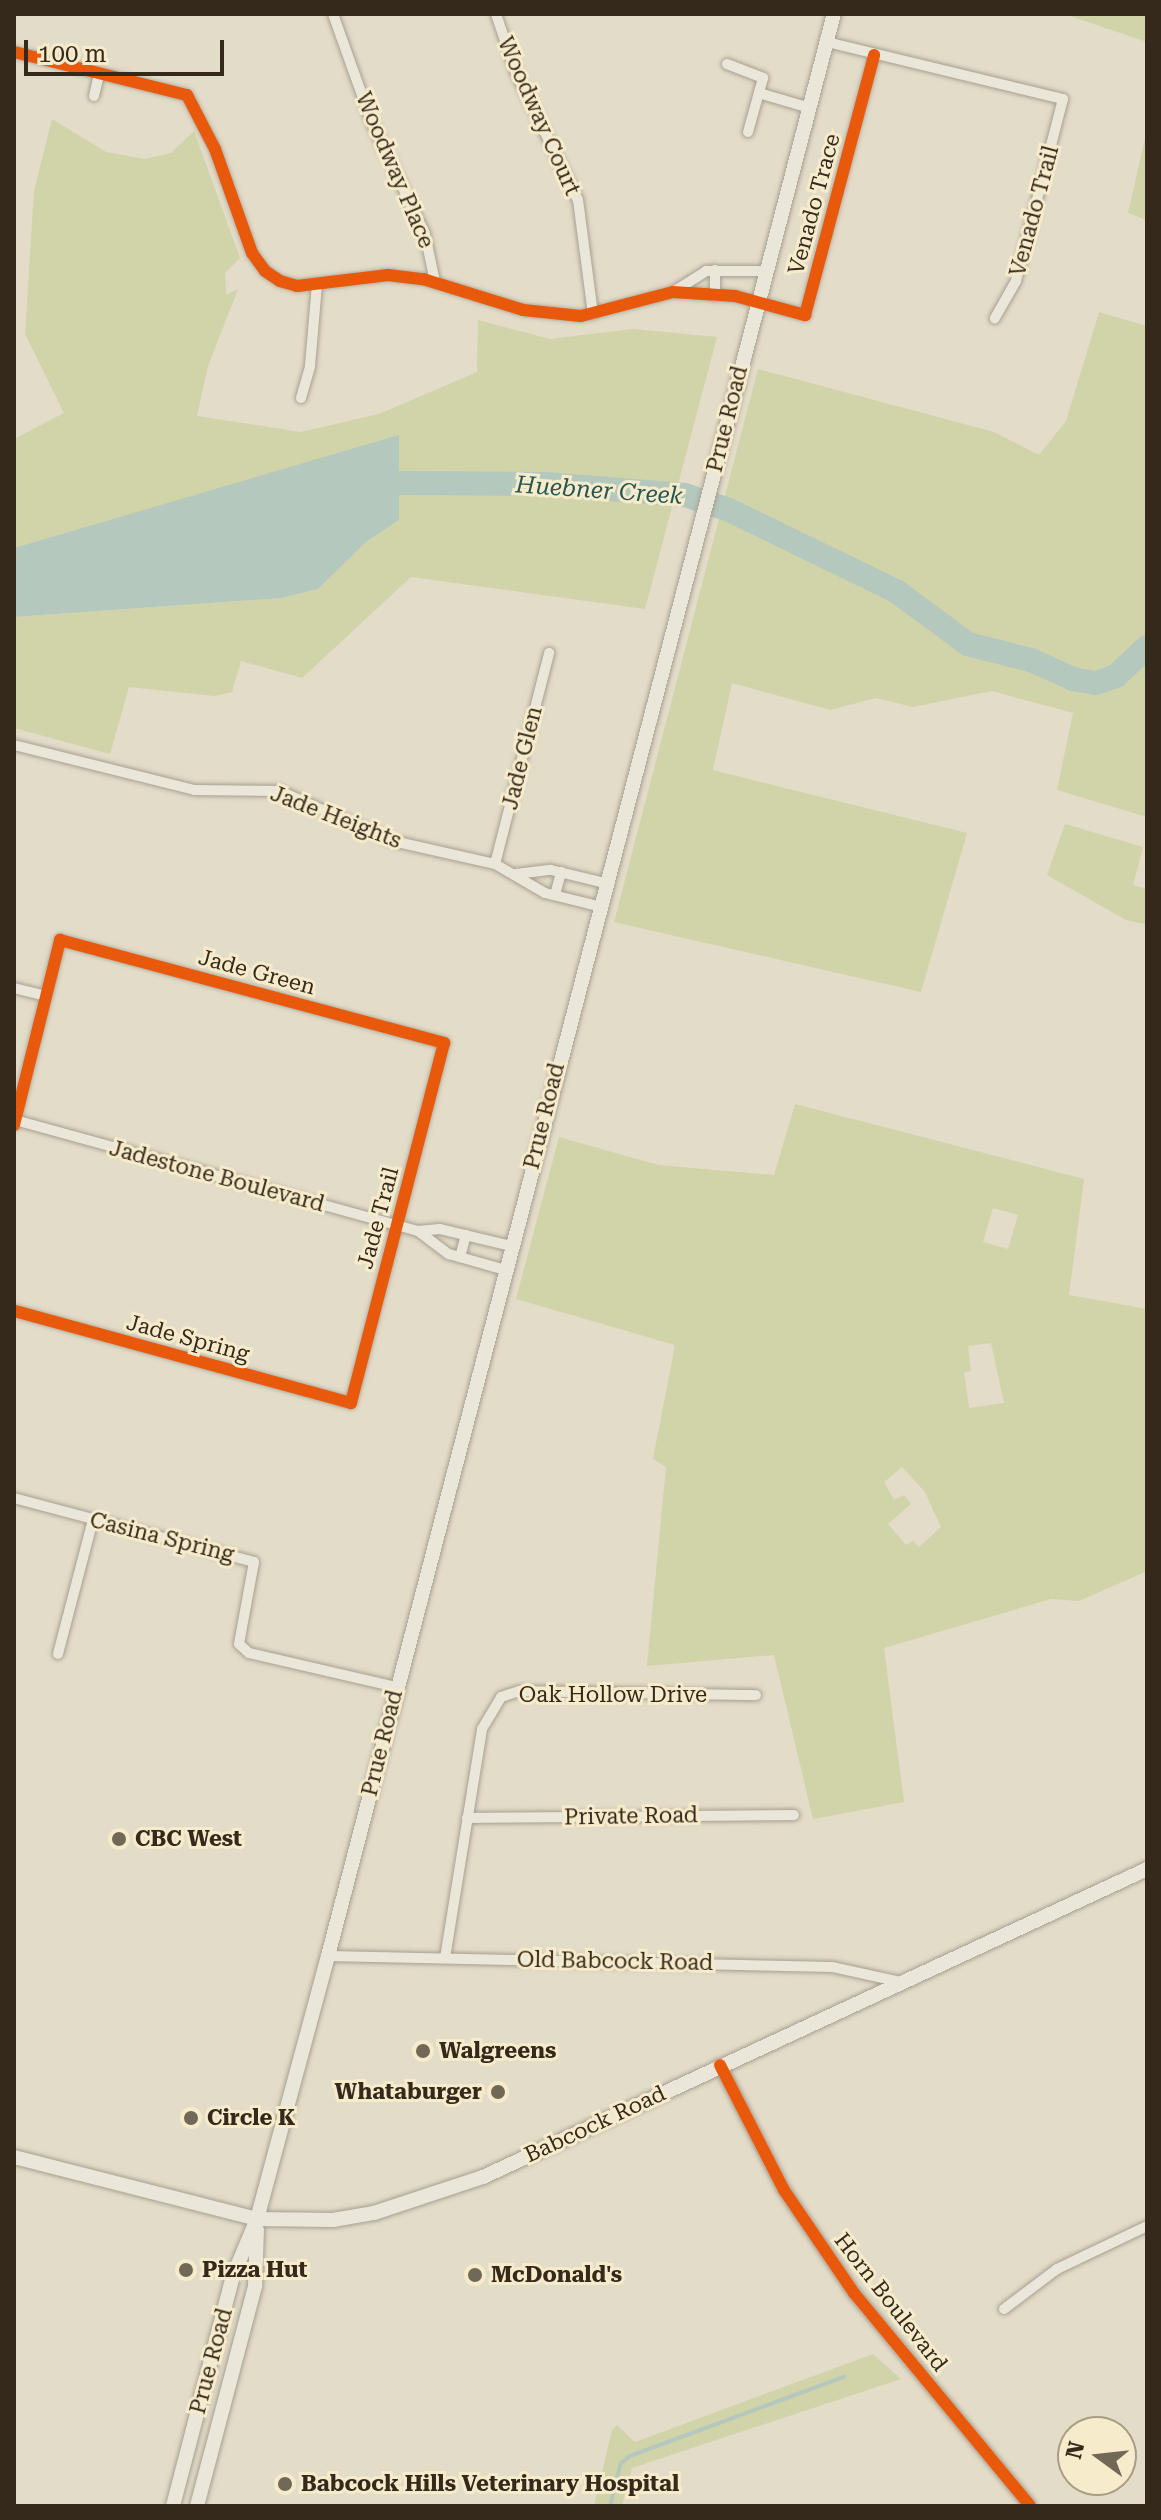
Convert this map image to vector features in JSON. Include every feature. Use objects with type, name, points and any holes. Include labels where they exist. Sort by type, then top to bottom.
[{"type":"main road","name":"Prue Road","points":[[173,2506],[233,2276],[257,2219],[328,1956],[598,906],[834,14]]},
{"type":"main road","name":"Babcock Road","points":[[14,2157],[257,2219],[333,2220],[417,2201],[483,2177],[1147,1869]]},
{"type":"main road","name":"Prue Road","points":[[197,2506],[255,2286],[257,2219]]},
{"type":"street","name":"Woodway Place","points":[[333,14],[372,123],[425,234],[435,282]]},
{"type":"street","name":"Woodway Court","points":[[496,14],[516,73],[578,200],[593,314]]},
{"type":"street","points":[[827,42],[874,55]]},
{"type":"street","points":[[14,52],[187,95],[215,149],[252,253],[265,271],[297,286],[388,275],[435,282],[523,310],[593,314],[673,292],[715,270],[766,271]]},
{"type":"street","name":"Venado Trail","points":[[874,55],[956,70],[1063,99],[1016,281],[995,318]]},
{"type":"street","name":"Venado Trace","points":[[757,302],[805,315],[874,55]]},
{"type":"street","points":[[727,64],[760,73],[759,93],[748,132]]},
{"type":"street","points":[[94,96],[99,75]]},
{"type":"street","points":[[759,93],[810,108]]},
{"type":"street","points":[[715,270],[715,296]]},
{"type":"street","points":[[301,398],[310,366],[317,284]]},
{"type":"street","points":[[673,292],[757,302]]},
{"type":"street","name":"Jade Glen","points":[[495,864],[549,653]]},
{"type":"street","name":"Jade Heights","points":[[14,745],[194,790],[280,791],[393,841],[495,864],[516,874],[531,886],[598,906]]},
{"type":"street","points":[[555,895],[561,872]]},
{"type":"street","name":"Jade Heights","points":[[516,874],[561,872],[605,883]]},
{"type":"street","name":"Jade Green","points":[[46,996],[60,940],[444,1043]]},
{"type":"street","points":[[14,988],[46,996],[15,1122]]},
{"type":"street","name":"Jade Trail","points":[[351,1403],[444,1043]]},
{"type":"street","name":"Jadestone Boulevard","points":[[15,1122],[418,1231],[466,1235],[511,1246]]},
{"type":"street","name":"Jadestone Boulevard","points":[[418,1231],[460,1257],[505,1270]]},
{"type":"street","points":[[460,1257],[466,1235]]},
{"type":"street","name":"Jade Spring","points":[[14,1311],[351,1403]]},
{"type":"street","name":"Casina Spring","points":[[14,1498],[254,1562],[239,1644],[249,1653],[396,1687]]},
{"type":"street","points":[[58,1654],[93,1520]]},
{"type":"street","name":"Oak Hollow Drive","points":[[445,1958],[482,1729],[501,1697],[520,1691],[756,1695]]},
{"type":"street","name":"Private Road","points":[[467,1818],[794,1815]]},
{"type":"street","name":"Old Babcock Road","points":[[328,1956],[832,1967],[901,1982]]},
{"type":"street","name":"Horn Boulevard","points":[[720,2065],[784,2190],[854,2293],[1030,2506]]},
{"type":"street","points":[[1004,2309],[1057,2269],[1147,2226]]},
{"type":"green space","points":[[1067,14],[1147,14],[1147,42],[1067,15]]},
{"type":"green space","points":[[52,119],[106,152],[145,159],[171,153],[194,131],[240,258],[225,273],[226,295],[238,289],[208,366],[197,416],[301,432],[379,414],[477,372],[478,320],[550,339],[633,329],[717,337],[645,609],[411,577],[302,678],[241,661],[232,692],[215,696],[129,687],[110,754],[14,728],[14,617],[282,598],[318,589],[366,542],[399,520],[398,436],[14,548],[14,439],[64,413],[25,334],[34,191]]},
{"type":"green space","points":[[1147,130],[1147,220],[1128,213]]},
{"type":"green space","points":[[1099,312],[1147,326],[1147,817],[1057,790],[1073,713],[992,691],[913,707],[876,698],[830,710],[732,683],[713,770],[967,833],[921,992],[614,922],[758,369],[994,432],[1039,455],[1066,421]]},
{"type":"green space","points":[[1065,824],[1143,847],[1133,885],[1147,889],[1147,925],[1126,920],[1047,875]]},
{"type":"green space","points":[[795,1104],[1084,1179],[1069,1295],[1147,1309],[1147,1571],[1079,1601],[1051,1599],[884,1648],[904,1802],[813,1819],[774,1655],[647,1666],[666,1467],[653,1459],[675,1345],[516,1299],[559,1137],[658,1165],[774,1175]],"holes":[[[993,1208],[1018,1215],[1008,1249],[983,1242]],[[991,1343],[1004,1403],[969,1408],[964,1372],[971,1371],[968,1346]],[[902,1467],[925,1492],[941,1527],[919,1547],[913,1541],[906,1545],[888,1524],[911,1504],[904,1495],[894,1500],[884,1482]]]},
{"type":"green space","points":[[873,2354],[901,2379],[632,2468],[622,2506],[594,2506],[612,2430],[617,2425],[635,2442]]},
{"type":"shaded area","points":[[399,435],[399,520],[366,542],[318,589],[282,598],[14,617],[14,548]]},
{"type":"waterway","name":"Huebner Creek","points":[[369,497],[399,483],[545,484],[685,495],[729,510],[896,591],[968,644],[1031,660],[1073,679],[1096,683],[1116,676],[1147,647]]},
{"type":"waterway","points":[[610,2506],[621,2463],[630,2456],[844,2377]]},
{"type":"cycle path","points":[[14,52],[187,95],[215,149],[252,253],[265,271],[280,281],[297,286],[388,275],[423,279],[523,310],[581,316],[673,292],[735,296],[805,315],[874,55]]},
{"type":"cycle path","points":[[14,1125],[60,940],[444,1043],[351,1403],[14,1311]]},
{"type":"cycle path","points":[[720,2065],[784,2190],[854,2293],[1030,2506]]},
{"type":"place","name":"CBC West","points":[[119,1839]]},
{"type":"place","name":"Walgreens","points":[[423,2051]]},
{"type":"place","name":"Whataburger","points":[[498,2092]]},
{"type":"place","name":"Circle K","points":[[191,2118]]},
{"type":"place","name":"Pizza Hut","points":[[186,2270]]},
{"type":"place","name":"McDonald's","points":[[475,2275]]},
{"type":"place","name":"Babcock Hills Veterinary Hospital","points":[[285,2484]]}]
